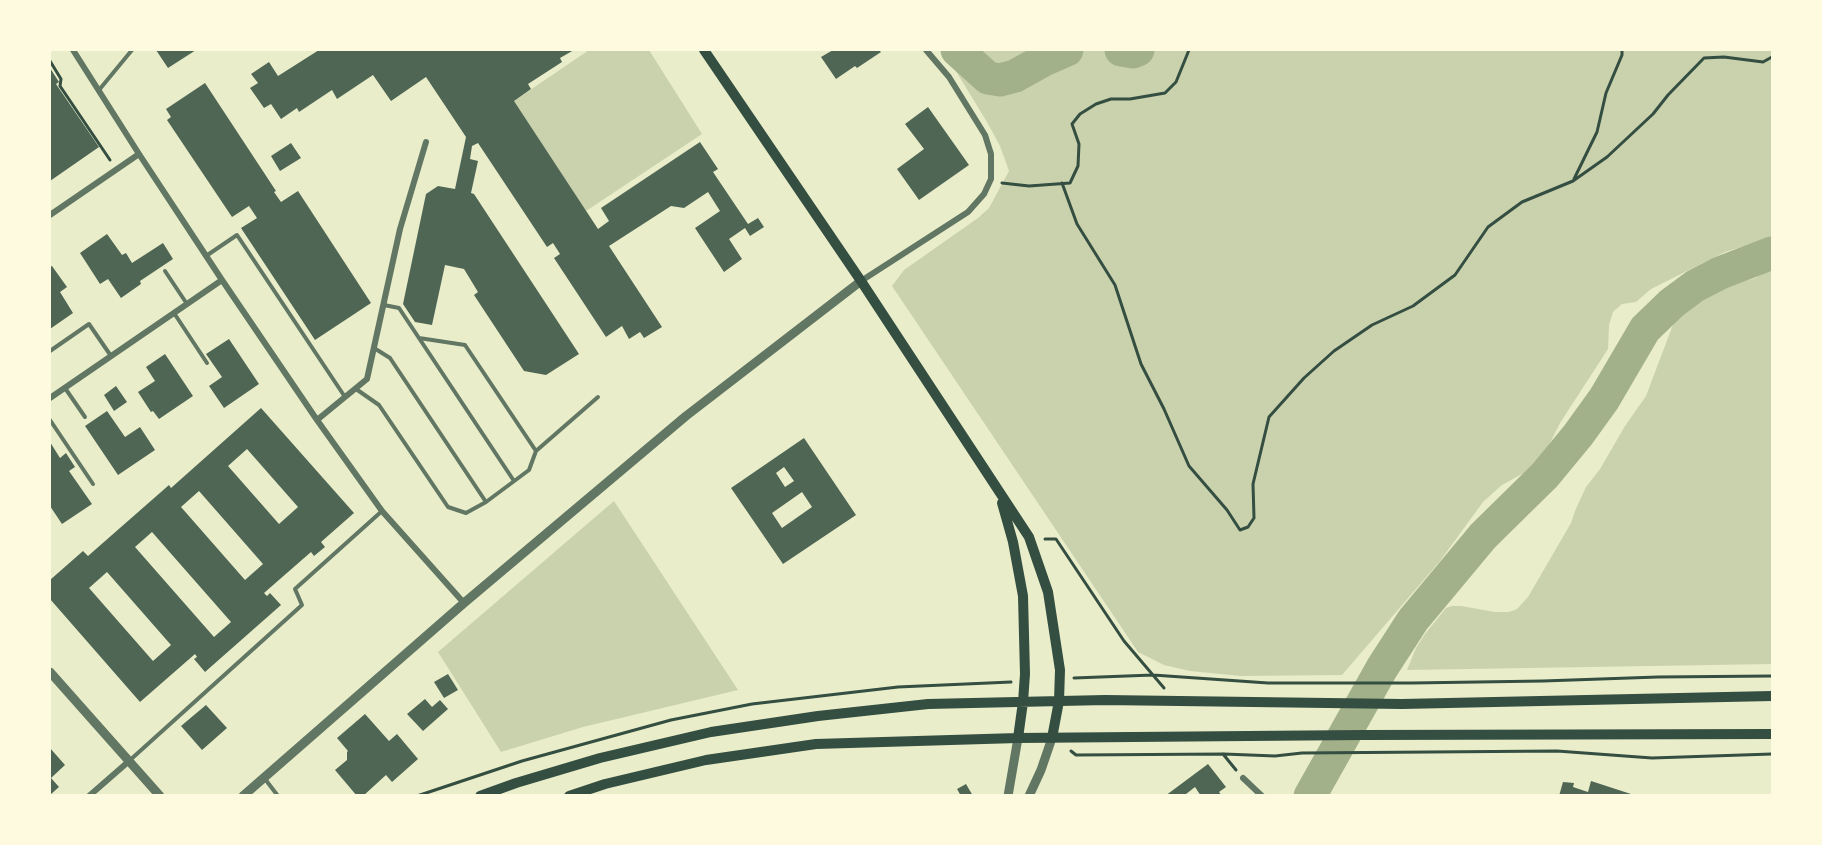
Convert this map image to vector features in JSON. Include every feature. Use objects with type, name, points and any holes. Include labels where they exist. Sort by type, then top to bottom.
[{"type":"main road","points":[[704,50],[861,281],[1029,537],[1048,592],[1060,670],[1059,701],[1052,738]]},
{"type":"main road","points":[[999,494],[1013,542],[1023,596],[1025,674],[1018,738]]},
{"type":"main road","points":[[480,795],[600,758],[711,732],[818,716],[928,704],[1174,700],[1402,704],[1773,696]]},
{"type":"main road","points":[[569,795],[706,760],[816,744],[1018,738],[1209,736],[1773,734]]},
{"type":"street","points":[[73,50],[206,256],[317,420],[382,511],[464,603]]},
{"type":"street","points":[[243,795],[464,603],[686,416],[861,281],[968,212],[984,194],[991,179],[991,154],[985,135],[950,77],[926,50]]},
{"type":"street","points":[[317,420],[367,379],[400,229],[426,142]]},
{"type":"street","points":[[50,215],[139,154]]},
{"type":"street","points":[[50,398],[222,280]]},
{"type":"street","points":[[50,672],[128,762],[160,795]]},
{"type":"street","points":[[1008,795],[1018,738]]},
{"type":"street","points":[[1029,795],[1052,738]]},
{"type":"street","points":[[89,795],[128,762]]},
{"type":"street","points":[[1243,778],[1262,795]]},
{"type":"lane","points":[[99,90],[132,50]]},
{"type":"lane","points":[[206,256],[237,235],[345,397]]},
{"type":"lane","points":[[165,271],[187,304]]},
{"type":"lane","points":[[383,305],[399,308],[515,482]]},
{"type":"lane","points":[[174,313],[207,363]]},
{"type":"lane","points":[[50,351],[89,324],[111,356]]},
{"type":"lane","points":[[418,338],[465,345],[536,451]]},
{"type":"lane","points":[[374,347],[390,357],[486,502]]},
{"type":"lane","points":[[65,388],[85,417]]},
{"type":"lane","points":[[356,388],[379,405],[448,507],[466,513],[486,502],[529,470],[536,451],[598,397]]},
{"type":"lane","points":[[50,420],[93,484]]},
{"type":"lane","points":[[128,762],[302,605],[295,589],[382,511]]},
{"type":"lane","points":[[264,778],[278,795]]},
{"type":"path","points":[[991,179],[1002,183],[1029,186],[1070,183],[1078,166],[1079,144],[1072,124],[1080,114],[1096,104],[1111,99],[1130,99],[1166,93],[1176,82],[1189,50]]},
{"type":"path","points":[[1572,181],[1597,132],[1606,93],[1622,50]]},
{"type":"path","points":[[1062,183],[1077,224],[1115,285],[1141,364],[1189,466],[1227,510],[1240,530],[1248,527],[1254,518],[1253,484],[1269,417],[1304,378],[1334,351],[1372,325],[1413,306],[1455,275],[1488,227],[1522,202],[1572,181],[1607,157],[1653,114],[1704,58],[1724,57],[1763,62],[1773,57]]},
{"type":"path","points":[[50,62],[61,79],[60,86],[117,170]]},
{"type":"path","points":[[1029,537],[1056,539],[1124,641],[1174,700]]},
{"type":"path","points":[[1060,679],[1153,675],[1268,682],[1412,683],[1773,676]]},
{"type":"path","points":[[1209,736],[1243,778]]},
{"type":"path","points":[[1052,738],[1076,755],[1275,756],[1302,753],[1557,751],[1652,758],[1773,754]]},
{"type":"green space","points":[[589,50],[649,50],[702,134],[586,211],[514,101]]},
{"type":"green space","points":[[943,50],[1772,50],[1772,238],[1725,252],[1651,289],[1636,302],[1622,304],[1613,312],[1609,325],[1608,349],[1560,423],[1546,451],[1531,469],[1502,485],[1483,502],[1440,561],[1342,675],[1241,676],[1190,671],[1164,665],[1138,652],[892,286],[904,270],[989,208],[1009,171],[1000,146],[987,122]]},
{"type":"green space","points":[[1772,268],[1772,664],[1407,670],[1416,648],[1446,608],[1461,606],[1509,612],[1517,609],[1528,597],[1571,523],[1586,487],[1646,396],[1674,322],[1689,309],[1726,287],[1755,278]]},
{"type":"green space","points":[[614,501],[738,690],[583,727],[501,752],[438,652]]},
{"type":"building","points":[[156,50],[196,50],[168,68]]},
{"type":"building","points":[[319,50],[574,50],[560,58],[562,62],[528,84],[531,89],[514,101],[598,229],[609,221],[601,208],[700,142],[718,169],[713,172],[748,224],[758,218],[764,227],[750,236],[745,228],[729,239],[742,259],[724,272],[695,228],[720,211],[708,192],[684,208],[671,206],[609,246],[662,327],[644,338],[640,332],[629,339],[622,326],[606,337],[554,258],[560,254],[553,243],[547,247],[478,143],[472,146],[470,159],[478,161],[471,193],[474,194],[579,354],[546,375],[524,371],[474,295],[478,292],[464,269],[445,265],[432,325],[415,322],[403,304],[426,194],[438,186],[455,189],[466,137],[426,77],[391,101],[373,75],[337,99],[332,90],[299,112],[297,108],[281,119],[271,104],[264,108],[250,88],[258,83],[251,74],[269,62],[278,76]]},
{"type":"building","points":[[833,50],[879,50],[881,52],[836,79],[821,57]]},
{"type":"building","points":[[50,68],[59,82],[56,84],[99,147],[50,181]]},
{"type":"building","points":[[205,83],[281,202],[298,191],[371,303],[315,340],[241,228],[257,218],[249,206],[232,217],[167,120],[171,117],[166,109]]},
{"type":"building","points":[[928,107],[969,165],[919,200],[897,169],[924,149],[905,124]]},
{"type":"building","points":[[291,143],[301,158],[280,171],[271,156]]},
{"type":"building","points":[[107,234],[122,255],[126,253],[132,263],[163,243],[173,259],[140,281],[141,284],[121,298],[108,279],[100,284],[80,253]]},
{"type":"building","points":[[52,266],[67,287],[60,292],[73,313],[50,329],[50,267]]},
{"type":"building","points":[[229,339],[259,384],[224,408],[209,386],[222,377],[206,354]]},
{"type":"building","points":[[165,354],[193,396],[159,419],[153,411],[151,412],[138,392],[155,381],[146,367]]},
{"type":"building","points":[[116,386],[127,402],[114,411],[104,395]]},
{"type":"building","points":[[261,408],[354,513],[321,542],[325,547],[314,556],[311,552],[264,593],[267,596],[270,593],[281,605],[205,672],[194,659],[197,657],[195,654],[140,702],[50,599],[50,580],[83,551],[88,556],[169,485],[171,488]],"holes":[[[247,449],[298,507],[279,524],[228,466]],[[199,491],[263,564],[245,580],[181,507]],[[152,532],[231,622],[214,637],[135,547]],[[107,572],[171,645],[153,661],[89,588]]]},
{"type":"building","points":[[107,411],[125,437],[140,427],[155,450],[118,475],[85,426]]},
{"type":"building","points":[[804,438],[856,515],[783,564],[731,488]],"holes":[[[784,467],[794,481],[785,487],[776,473]],[[802,492],[812,507],[782,528],[772,513]]]},
{"type":"building","points":[[50,442],[60,458],[66,453],[75,467],[69,471],[92,504],[62,524],[50,506]]},
{"type":"building","points":[[448,674],[458,690],[444,698],[434,682]]},
{"type":"building","points":[[425,699],[432,707],[440,700],[448,709],[423,731],[407,714]]},
{"type":"building","points":[[206,705],[227,728],[202,750],[181,726]]},
{"type":"building","points":[[365,714],[389,741],[397,734],[418,759],[392,782],[386,775],[363,796],[357,796],[335,770],[347,760],[348,751],[337,738]]},
{"type":"building","points":[[50,748],[65,765],[51,778],[59,787],[50,795]]},
{"type":"building","points":[[1208,764],[1226,787],[1219,792],[1222,796],[1201,796],[1195,787],[1186,794],[1187,796],[1165,796]]},
{"type":"building","points":[[1591,781],[1634,796],[1559,796],[1563,782],[1574,783],[1573,787],[1588,792]]},
{"type":"building","points":[[966,784],[973,796],[961,796],[957,789]]},
{"type":"waterway","points":[[957,50],[988,78],[1000,80],[1015,76],[1067,50]]},
{"type":"waterway","points":[[1121,50],[1133,52],[1138,50]]},
{"type":"waterway","points":[[1310,796],[1382,668],[1413,620],[1483,536],[1545,475],[1578,435],[1604,399],[1645,329],[1672,303],[1695,286],[1720,273],[1772,253]]}]
